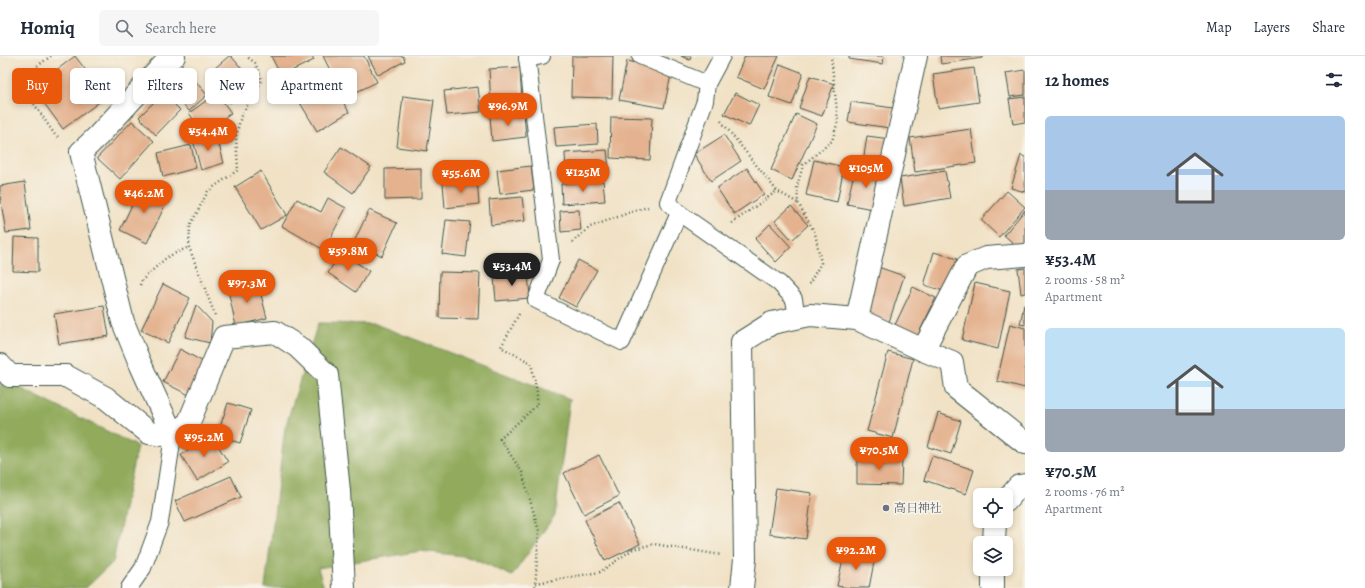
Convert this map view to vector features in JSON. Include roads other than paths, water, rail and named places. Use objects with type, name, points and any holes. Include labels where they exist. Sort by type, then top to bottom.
[{"type":"street","points":[[173,436],[123,322],[81,152],[98,136],[169,59],[174,56]]},
{"type":"street","points":[[857,319],[916,56]]},
{"type":"street","points":[[923,350],[967,266],[986,258],[1025,255]]},
{"type":"street","points":[[742,588],[745,559],[742,342],[772,324],[797,313],[857,319],[952,362],[956,388],[1025,443]]},
{"type":"street","points":[[173,436],[189,422],[224,337],[275,332],[298,347],[327,375],[339,491],[344,588]]},
{"type":"street","points":[[0,365],[10,376],[66,376],[106,398],[149,432],[173,436]]},
{"type":"street","points":[[1013,493],[1019,486],[1025,485]]},
{"type":"street","points":[[993,576],[993,588]]},
{"type":"lane","points":[[640,56],[708,84]]},
{"type":"lane","points":[[532,57],[551,260],[536,300],[622,342],[673,207],[705,101],[708,84],[722,56]]},
{"type":"lane","points":[[673,207],[779,283],[794,299],[797,313]]},
{"type":"lane","points":[[129,588],[143,568],[160,522],[173,436]]},
{"type":"place","name":"高日神社","points":[[886,508]]}]
